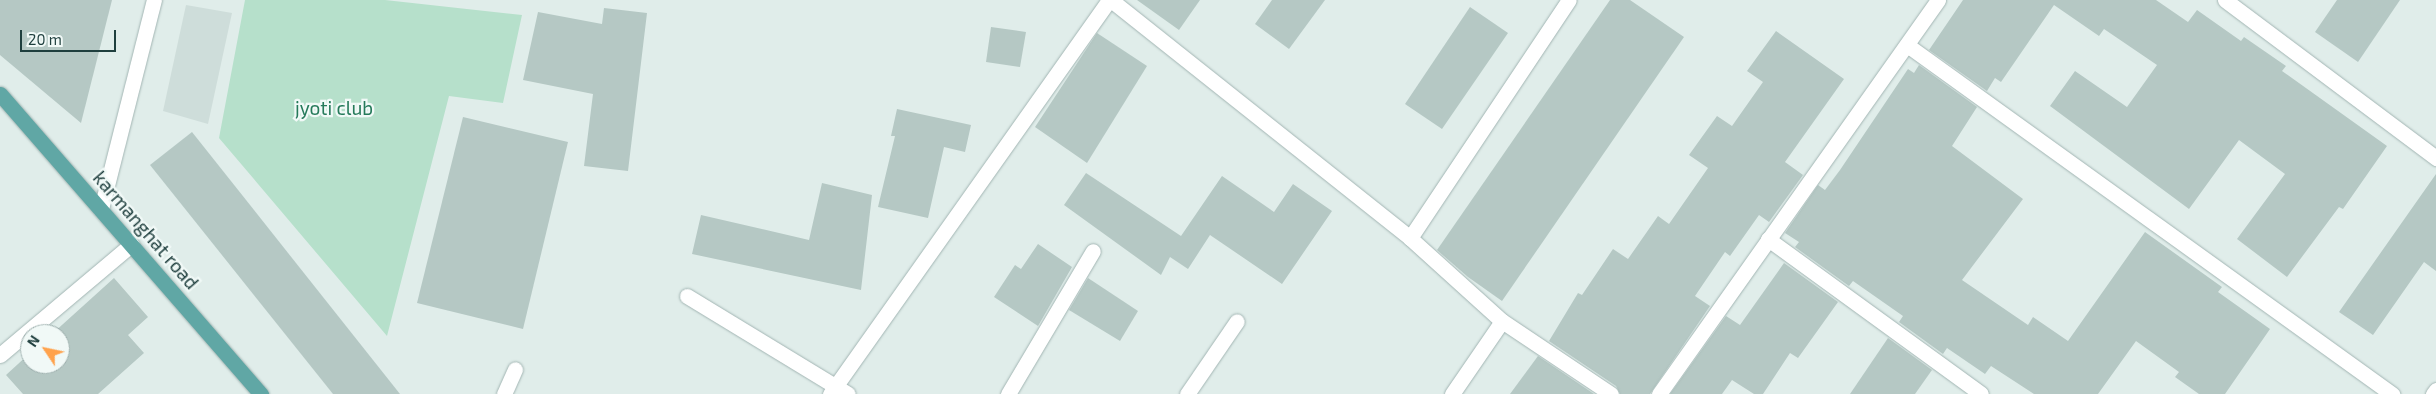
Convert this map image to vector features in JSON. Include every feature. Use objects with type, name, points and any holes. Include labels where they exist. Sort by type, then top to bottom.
[{"type":"main road","name":"karmanghat road","points":[[0,94],[261,394]]},
{"type":"street","points":[[101,209],[154,0]]},
{"type":"street","points":[[687,296],[838,392],[1110,0],[1410,238],[1502,321],[1611,394]]},
{"type":"street","points":[[1410,238],[1568,0]]},
{"type":"street","points":[[1659,394],[1938,0]]},
{"type":"street","points":[[2225,0],[2436,158]]},
{"type":"street","points":[[1907,45],[2392,394]]},
{"type":"street","points":[[1768,239],[1981,394]]},
{"type":"street","points":[[0,355],[132,244]]},
{"type":"street","points":[[1008,394],[1093,251]]},
{"type":"street","points":[[1187,394],[1237,321]]},
{"type":"street","points":[[1452,394],[1502,321]]},
{"type":"street","points":[[504,394],[515,369]]},
{"type":"street","points":[[2433,394],[2436,390]]},
{"type":"shaded area","points":[[186,5],[232,13],[208,124],[163,111]]},
{"type":"green space","name":"jyoti club","points":[[245,0],[385,0],[522,15],[503,103],[449,96],[387,336],[219,138]]},
{"type":"building","points":[[0,0],[112,0],[81,123],[0,55]]},
{"type":"building","points":[[1137,0],[1200,0],[1179,30]]},
{"type":"building","points":[[1272,0],[1325,0],[1289,49],[1255,24]]},
{"type":"building","points":[[1610,0],[1630,0],[1684,37],[1502,301],[1468,277],[1437,250]]},
{"type":"building","points":[[1963,0],[2156,0],[2188,22],[2197,10],[2241,41],[2244,37],[2286,66],[2282,71],[2387,146],[2343,209],[2339,207],[2287,277],[2237,239],[2285,174],[2239,140],[2189,209],[2050,106],[2075,71],[2127,107],[2157,65],[2104,29],[2099,36],[2054,5],[2001,82],[1995,78],[1987,91],[1929,50]]},
{"type":"building","points":[[2337,0],[2400,0],[2358,62],[2315,32]]},
{"type":"building","points":[[1470,7],[1508,33],[1442,129],[1405,104]]},
{"type":"building","points":[[604,8],[647,13],[628,171],[584,166],[593,94],[523,80],[538,12],[602,24]]},
{"type":"building","points":[[991,27],[1026,32],[1020,67],[986,62]]},
{"type":"building","points":[[1776,31],[1844,79],[1785,162],[1803,175],[1769,222],[1759,215],[1730,256],[1725,252],[1695,296],[1710,306],[1650,394],[1620,394],[1616,386],[1549,341],[1578,293],[1582,295],[1613,249],[1628,259],[1658,216],[1669,224],[1708,168],[1689,155],[1717,116],[1732,126],[1763,82],[1747,71]]},
{"type":"building","points":[[1097,33],[1147,66],[1087,163],[1035,127]]},
{"type":"building","points":[[1919,65],[1977,107],[1952,146],[2023,199],[1962,280],[2028,325],[2033,317],[2068,341],[2145,232],[2222,287],[2218,292],[2270,329],[2225,394],[2199,394],[2175,377],[2179,372],[2136,341],[2098,394],[2034,394],[1991,366],[1985,374],[1947,348],[1943,354],[1899,322],[1903,316],[1853,281],[1849,286],[1795,247],[1799,242],[1785,233],[1818,185],[1825,190],[1840,170],[1908,69],[1914,73]]},
{"type":"building","points":[[897,109],[971,125],[965,152],[944,147],[928,218],[878,207],[895,136],[891,136]]},
{"type":"building","points":[[463,117],[568,142],[523,329],[417,303]]},
{"type":"building","points":[[192,132],[400,394],[333,394],[150,165]]},
{"type":"building","points":[[1086,173],[1181,236],[1222,176],[1274,212],[1293,184],[1332,211],[1282,284],[1210,235],[1188,269],[1170,257],[1161,275],[1064,205]]},
{"type":"building","points":[[2436,174],[2436,271],[2424,262],[2373,335],[2339,312]]},
{"type":"building","points":[[822,183],[872,195],[861,290],[692,254],[701,215],[809,240]]},
{"type":"building","points":[[1038,244],[1072,267],[1038,326],[994,297],[1015,265],[1021,269]]},
{"type":"building","points":[[1784,263],[1838,302],[1798,358],[1790,353],[1763,394],[1754,394],[1732,380],[1722,394],[1670,394],[1726,316],[1740,325]]},
{"type":"building","points":[[114,278],[148,317],[128,335],[144,353],[98,394],[23,394],[6,375],[20,362],[20,374],[70,374],[70,324],[63,324]]},
{"type":"building","points":[[1088,278],[1138,311],[1120,341],[1069,310]]},
{"type":"building","points":[[1888,338],[1932,370],[1915,394],[1850,394]]},
{"type":"building","points":[[1538,356],[1594,394],[1510,394]]}]
